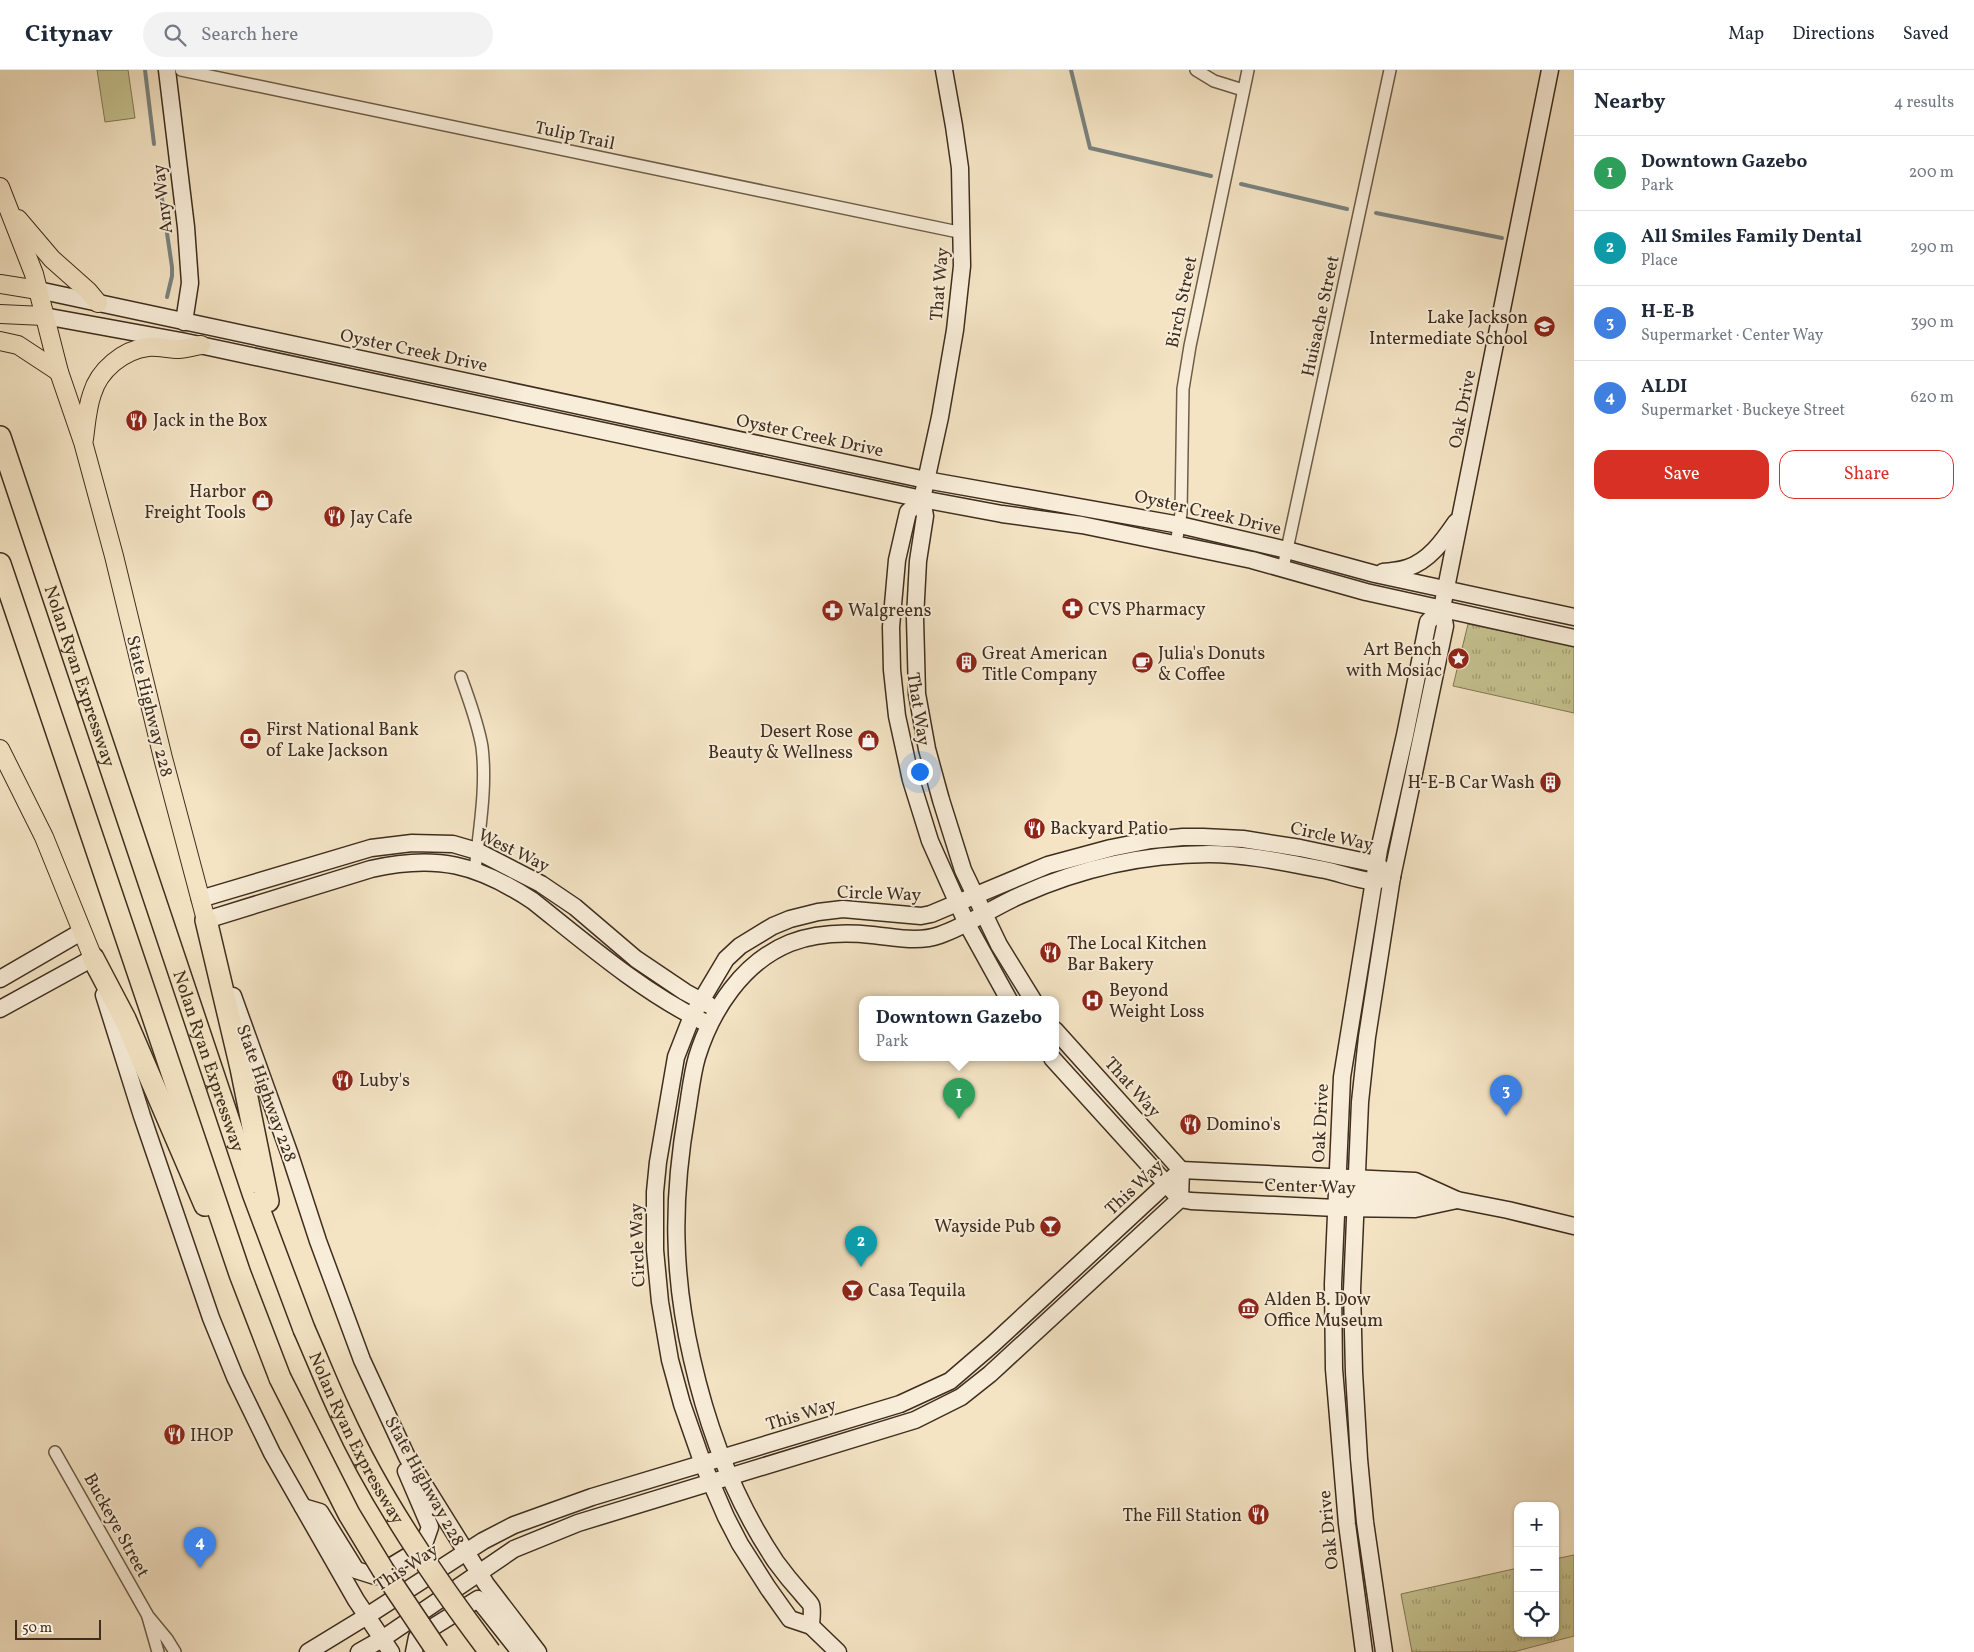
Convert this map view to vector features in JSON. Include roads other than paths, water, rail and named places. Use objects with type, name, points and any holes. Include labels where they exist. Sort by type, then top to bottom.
[{"type":"highway","name":"Nolan Ryan Expressway","points":[[0,437],[253,1193],[304,1328],[342,1417],[386,1499],[462,1615],[490,1652]]},
{"type":"highway","name":"Nolan Ryan Expressway","points":[[0,564],[240,1274],[269,1350],[294,1408],[349,1514],[438,1652]]},
{"type":"highway","points":[[206,920],[241,1068],[282,1267]]},
{"type":"highway","points":[[93,958],[125,1019],[215,1229],[240,1274]]},
{"type":"main road","points":[[0,187],[4,204],[34,274],[60,372],[83,442]]},
{"type":"main road","points":[[0,225],[4,204]]},
{"type":"main road","points":[[4,204],[52,259],[88,290],[98,303]]},
{"type":"main road","points":[[0,284],[38,290]]},
{"type":"main road","points":[[0,314],[44,316]]},
{"type":"main road","points":[[0,341],[18,345],[60,372]]},
{"type":"main road","points":[[83,442],[92,393],[100,378],[111,364],[125,354],[141,348],[179,349],[201,345]]},
{"type":"main road","name":"State Highway 228","points":[[83,442],[114,556],[163,758],[206,920]]},
{"type":"main road","points":[[0,749],[44,837],[93,958]]},
{"type":"street","name":"Any Way","points":[[167,70],[189,264],[190,283],[184,322]]},
{"type":"street","name":"Tulip Trail","points":[[181,70],[963,233]]},
{"type":"street","name":"That Way","points":[[944,70],[960,168],[963,233],[962,266],[955,330],[940,417],[922,498],[925,516],[918,561],[915,618],[917,694],[927,749],[952,836],[974,897],[999,945],[1030,996]]},
{"type":"street","points":[[1196,70],[1214,81],[1243,90]]},
{"type":"street","name":"Birch Street","points":[[1176,544],[1180,525],[1183,389],[1190,346],[1248,70]]},
{"type":"street","name":"Huisache Street","points":[[1283,568],[1390,70]]},
{"type":"street","name":"Oak Drive","points":[[1385,1649],[1369,1556],[1359,1459],[1354,1372],[1352,1290],[1360,1102],[1367,1037],[1392,877],[1445,626],[1442,608],[1520,228],[1550,70]]},
{"type":"street","name":"Oyster Creek Drive","points":[[38,290],[926,480],[1180,525],[1287,550],[1375,574],[1574,616]]},
{"type":"street","name":"Oyster Creek Drive","points":[[44,316],[201,345],[922,498],[994,512],[1082,525],[1176,544],[1283,568],[1366,592],[1574,638]]},
{"type":"street","name":"That Way","points":[[922,498],[908,512],[897,560],[891,627],[892,670],[897,716],[904,752],[930,841],[957,904],[1007,996]]},
{"type":"street","points":[[1375,574],[1406,568],[1416,564],[1439,547],[1460,516]]},
{"type":"street","name":"Oak Drive","points":[[1364,1652],[1347,1524],[1334,1369],[1332,1284],[1342,1077],[1376,864],[1428,622],[1442,608]]},
{"type":"street","points":[[891,627],[915,618]]},
{"type":"street","points":[[461,677],[478,726],[482,747],[484,788],[475,871]]},
{"type":"street","name":"Circle Way","points":[[838,1652],[811,1626],[790,1619],[740,1544],[710,1482],[682,1404],[670,1360],[660,1302],[655,1250],[655,1192],[658,1162],[676,1057],[700,1000],[726,959],[740,946],[773,926],[790,919],[818,912],[842,909],[921,916],[931,914],[1026,873],[1090,852],[1152,840],[1203,836],[1242,839],[1376,864],[1392,877]]},
{"type":"street","name":"West Way","points":[[200,899],[351,853],[393,844],[433,842],[454,844],[477,851],[541,884],[575,907],[636,959],[719,1010]]},
{"type":"street","points":[[393,844],[394,863]]},
{"type":"street","name":"Circle Way","points":[[811,1626],[811,1606],[773,1556],[744,1507],[729,1476],[706,1412],[692,1359],[681,1299],[676,1251],[676,1193],[680,1153],[697,1058],[710,1025],[732,987],[758,962],[789,944],[806,938],[842,933],[925,939],[941,935],[967,924],[1018,896],[1047,884],[1095,869],[1154,858],[1211,854],[1240,856],[1297,865],[1373,881],[1392,877]]},
{"type":"street","name":"West Way","points":[[206,920],[394,863],[435,861],[454,864],[504,884],[533,901],[648,990],[710,1025]]},
{"type":"street","points":[[282,874],[288,894]]},
{"type":"street","points":[[533,901],[541,884]]},
{"type":"street","name":"State Highway 228","points":[[206,920],[358,1351],[407,1457],[479,1574],[538,1652]]},
{"type":"street","points":[[0,978],[81,932]]},
{"type":"street","points":[[39,956],[52,959],[56,963],[58,970],[54,978]]},
{"type":"street","points":[[0,1009],[93,958],[142,1116],[211,1318],[259,1429],[367,1616],[387,1645]]},
{"type":"street","name":"That Way","points":[[1059,1034],[1181,1170]]},
{"type":"street","points":[[359,1652],[387,1645],[514,1549],[565,1528],[915,1420],[957,1400],[990,1374],[1180,1199],[1055,1061]]},
{"type":"street","name":"Center Way","points":[[1181,1170],[1337,1177],[1356,1193],[1415,1209],[1457,1200]]},
{"type":"street","name":"This Way","points":[[308,1652],[465,1552],[507,1528],[545,1513],[900,1404],[950,1381],[993,1344],[1181,1170]]},
{"type":"street","name":"This Way","points":[[1180,1199],[1181,1170]]},
{"type":"street","name":"Center Way","points":[[1180,1199],[1336,1208],[1356,1193],[1415,1181],[1457,1200],[1508,1210],[1574,1227]]},
{"type":"street","name":"Buckeye Street","points":[[55,1452],[148,1616],[175,1652]]},
{"type":"street","points":[[303,1507],[320,1512],[356,1570],[375,1576],[423,1547],[430,1526],[405,1469],[407,1457]]},
{"type":"street","points":[[414,1652],[417,1638],[478,1599],[520,1652]]},
{"type":"street","name":"Buckeye Street","points":[[148,1616],[158,1652]]},
{"type":"waterway","points":[[145,70],[154,144]]},
{"type":"waterway","points":[[1071,70],[1090,148],[1211,176]]},
{"type":"waterway","points":[[158,172],[172,267],[167,297]]},
{"type":"waterway","points":[[1241,184],[1347,209]]},
{"type":"waterway","points":[[1376,213],[1502,238]]},
{"type":"place","name":"Lake Jackson Intermediate School","points":[[1544,327]]},
{"type":"place","name":"Jack in the Box","points":[[137,420]]},
{"type":"place","name":"Harbor Freight Tools","points":[[262,501]]},
{"type":"place","name":"Jay Cafe","points":[[334,517]]},
{"type":"place","name":"CVS Pharmacy","points":[[1072,609]]},
{"type":"place","name":"Walgreens","points":[[832,610]]},
{"type":"place","name":"Art Bench with Mosiac","points":[[1458,659]]},
{"type":"place","name":"Great American Title Company","points":[[966,663]]},
{"type":"place","name":"Julia's Donuts & Coffee","points":[[1142,663]]},
{"type":"place","name":"First National Bank of Lake Jackson","points":[[250,739]]},
{"type":"place","name":"Desert Rose Beauty & Wellness","points":[[869,741]]},
{"type":"place","name":"H-E-B Car Wash","points":[[1551,782]]},
{"type":"place","name":"Backyard Patio","points":[[1034,828]]},
{"type":"place","name":"The Local Kitchen Bar Bakery","points":[[1051,953]]},
{"type":"place","name":"Beyond Weight Loss","points":[[1093,1000]]},
{"type":"place","name":"Luby's","points":[[343,1080]]},
{"type":"place","name":"H-E-B","points":[[1506,1116]]},
{"type":"place","name":"Downtown Gazebo","points":[[959,1119]]},
{"type":"place","name":"Domino's","points":[[1190,1124]]},
{"type":"place","name":"Wayside Pub","points":[[1051,1226]]},
{"type":"place","name":"All Smiles Family Dental","points":[[861,1267]]},
{"type":"place","name":"Casa Tequila","points":[[852,1290]]},
{"type":"place","name":"Alden B. Dow Office Museum","points":[[1248,1309]]},
{"type":"place","name":"IHOP","points":[[174,1435]]},
{"type":"place","name":"The Fill Station","points":[[1258,1515]]},
{"type":"place","name":"ALDI","points":[[200,1568]]}]
